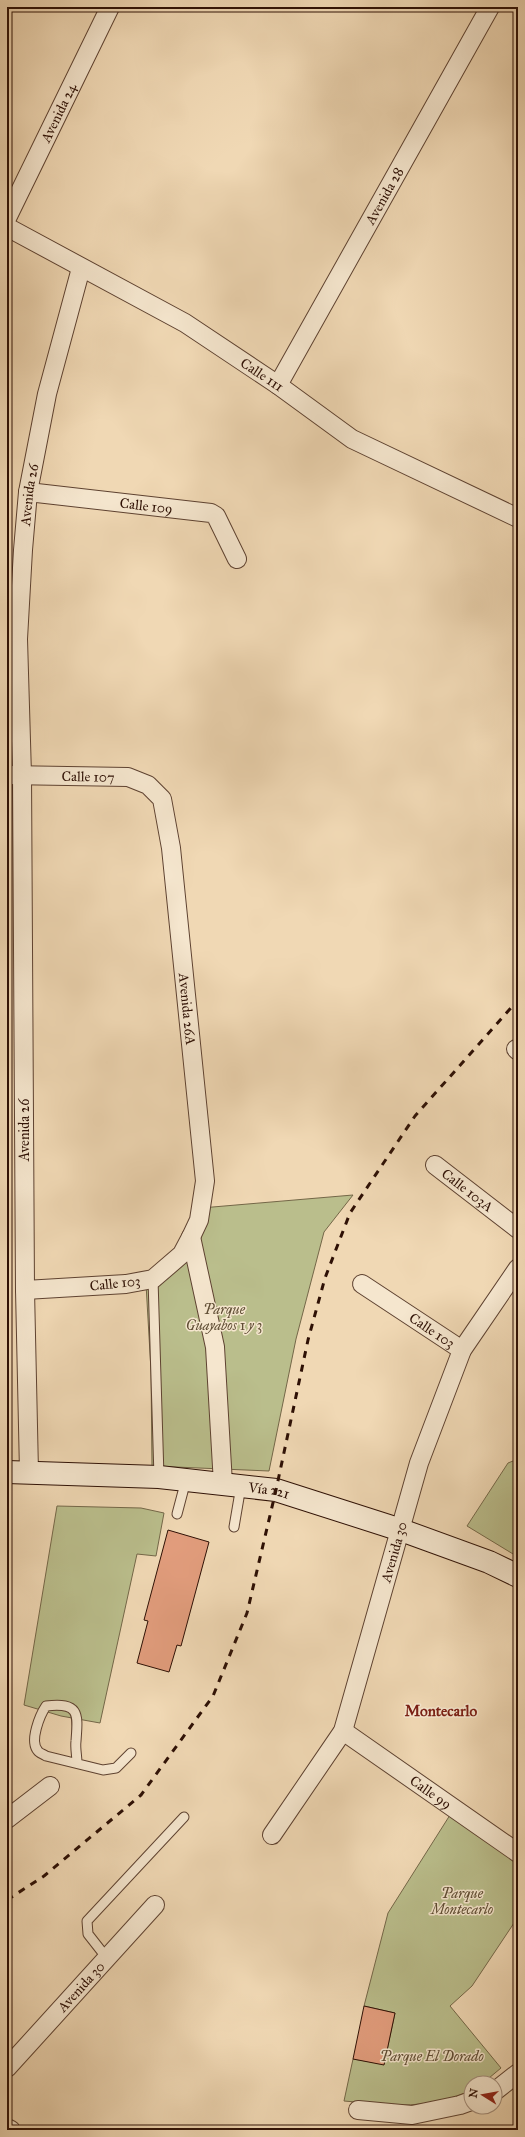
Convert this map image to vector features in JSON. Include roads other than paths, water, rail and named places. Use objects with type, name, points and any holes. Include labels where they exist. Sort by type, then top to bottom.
[{"type":"main road","name":"Vía 221","points":[[7,1472],[160,1477],[276,1490],[401,1530],[489,1562],[518,1576]]},
{"type":"street","name":"Avenida 24","points":[[7,218],[110,7]]},
{"type":"street","name":"Avenida 28","points":[[278,385],[490,7]]},
{"type":"street","name":"Calle 111","points":[[7,227],[185,323],[278,385],[352,439],[518,518]]},
{"type":"street","name":"Avenida 26","points":[[29,1472],[14,775],[18,639],[28,492],[47,394],[81,268]]},
{"type":"street","name":"Calle 109","points":[[28,492],[211,513],[216,516],[237,559]]},
{"type":"street","name":"Calle 107","points":[[14,775],[128,777],[148,785],[162,799]]},
{"type":"street","name":"Avenida 26A","points":[[162,799],[171,848],[204,1180],[199,1220]]},
{"type":"street","name":"Calle 103A","points":[[435,1165],[518,1229]]},
{"type":"street","name":"Calle 103","points":[[25,1290],[126,1284],[153,1279],[182,1254],[199,1220]]},
{"type":"street","points":[[191,1237],[215,1347],[232,1485]]},
{"type":"street","name":"Avenida 30","points":[[272,1835],[343,1732],[419,1463],[462,1350],[518,1268]]},
{"type":"street","name":"Calle 103","points":[[362,1284],[462,1350]]},
{"type":"street","name":"Calle 99","points":[[343,1732],[518,1853]]},
{"type":"street","points":[[8,1816],[50,1786]]},
{"type":"street","name":"Avenida 30","points":[[7,2068],[106,1957],[155,1905]]},
{"type":"street","points":[[503,2085],[518,2073]]},
{"type":"street","points":[[358,2110],[412,2115],[463,2104]]},
{"type":"street","points":[[7,2128],[11,2130]]},
{"type":"lane","points":[[153,1279],[160,1477]]},
{"type":"lane","points":[[178,1514],[186,1480]]},
{"type":"lane","points":[[232,1485],[234,1527]]},
{"type":"lane","points":[[77,1763],[75,1742],[79,1723],[77,1714],[73,1710],[64,1707],[46,1706],[36,1727],[34,1744],[38,1751],[46,1756],[103,1770],[116,1768],[131,1753]]},
{"type":"lane","points":[[106,1957],[88,1934],[87,1921],[184,1817]]},
{"type":"railway","points":[[7,1900],[44,1876],[141,1795],[213,1696],[247,1613],[276,1490],[308,1340],[325,1278],[350,1213],[415,1116],[518,1000]]},
{"type":"district","name":"Montecarlo","points":[[441,1711]]},
{"type":"park label","name":"Parque Guayabos 1 y 3","points":[[224,1318]]},
{"type":"park label","name":"Parque Montecarlo","points":[[462,1902]]},
{"type":"park label","name":"Parque El Dorado","points":[[432,2056]]}]
